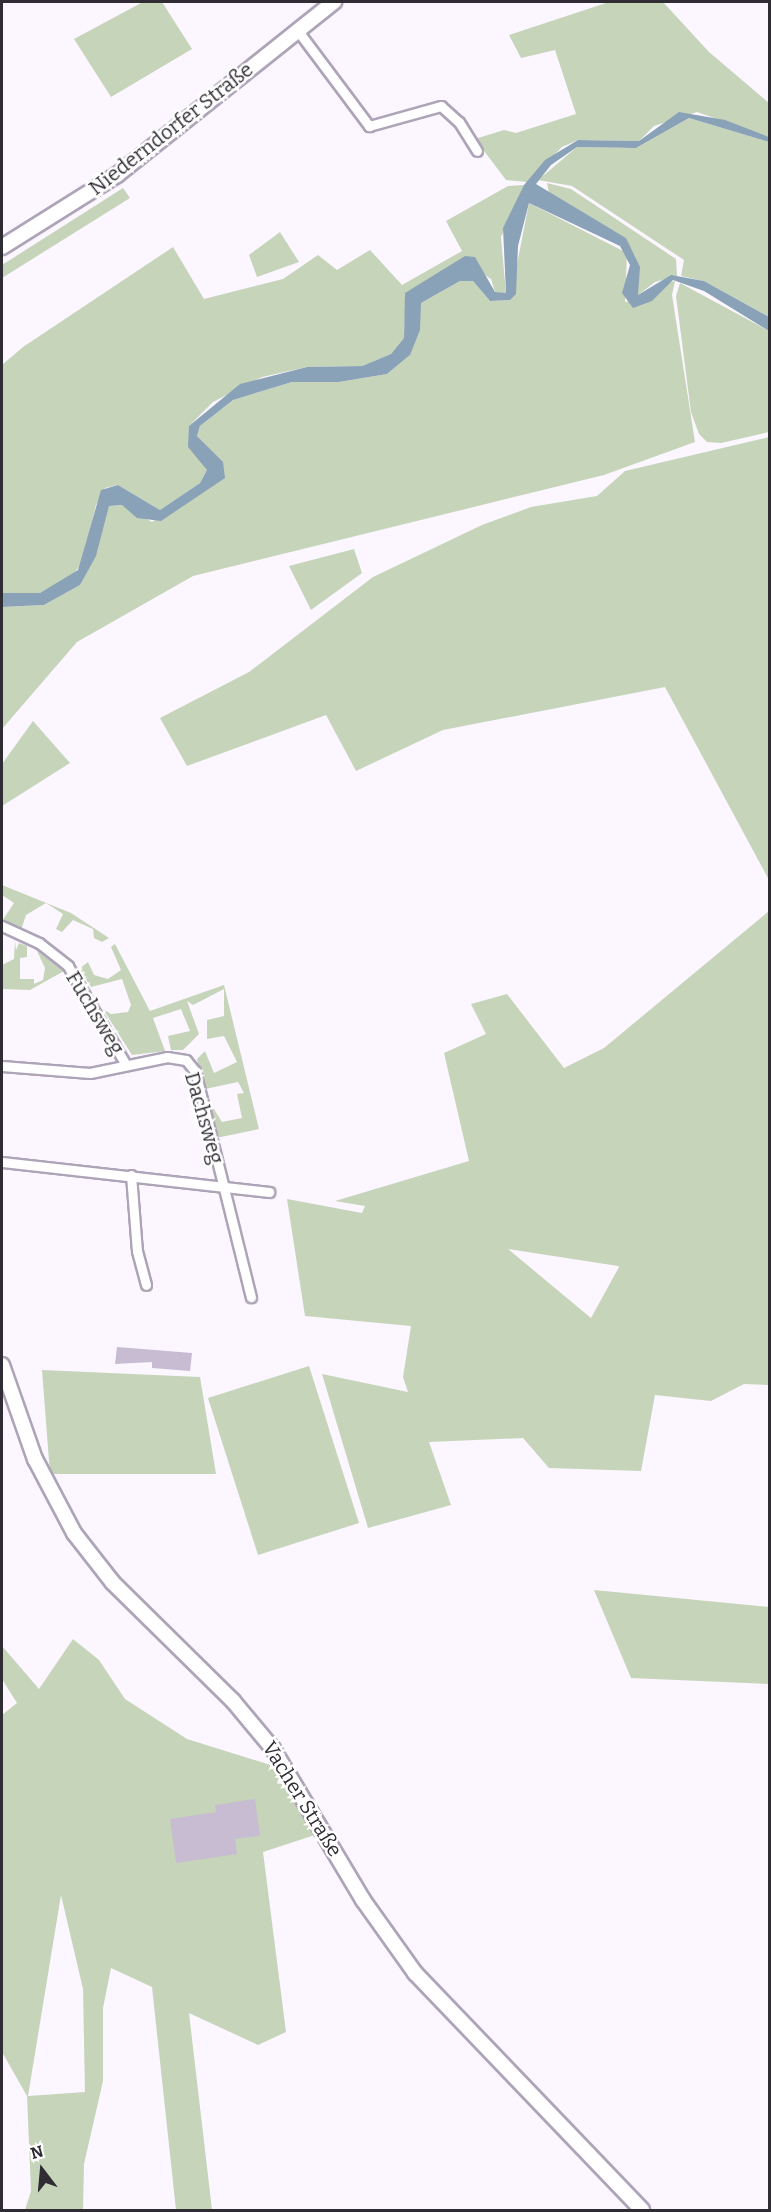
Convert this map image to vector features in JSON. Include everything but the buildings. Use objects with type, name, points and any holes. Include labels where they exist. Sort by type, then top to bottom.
[{"type":"main road","name":"Niederndorfer Straße","points":[[2,247],[117,175],[334,2]]},
{"type":"main road","name":"Vacher Straße","points":[[2,1365],[35,1458],[74,1533],[113,1583],[233,1701],[273,1749],[363,1900],[415,1973],[642,2211]]},
{"type":"street","points":[[298,31],[369,126],[441,106],[459,122],[477,151]]},
{"type":"street","name":"Fuchsweg","points":[[2,926],[39,944],[68,966],[126,1065]]},
{"type":"street","name":"Dachsweg","points":[[2,1066],[90,1073],[167,1056],[186,1060],[195,1071],[251,1297]]},
{"type":"street","points":[[2,1162],[223,1183],[269,1192]]},
{"type":"street","points":[[131,1175],[137,1251],[146,1285]]},
{"type":"green space","points":[[143,2],[162,2],[192,49],[111,97],[74,39]]},
{"type":"green space","points":[[609,2],[663,2],[709,52],[769,103],[769,137],[697,112],[654,126],[639,141],[578,140],[562,147],[527,182],[506,180],[475,139],[504,130],[516,133],[576,114],[555,50],[521,58],[509,35]]},
{"type":"green space","points":[[689,118],[769,142],[769,317],[704,281],[681,276],[684,260],[572,186],[538,180],[577,147],[636,148]]},
{"type":"green space","points":[[547,183],[571,189],[676,259],[677,276],[655,282],[638,295],[626,238],[549,193]]},
{"type":"green space","points":[[524,185],[501,237],[506,294],[495,292],[491,279],[460,259],[405,313],[404,338],[391,354],[362,366],[307,367],[262,377],[213,402],[189,426],[207,470],[200,483],[160,510],[118,485],[105,488],[96,505],[82,563],[72,576],[40,593],[2,593],[2,365],[23,347],[173,247],[204,299],[283,279],[318,255],[337,270],[370,250],[402,285],[462,251],[446,221],[508,186]]},
{"type":"green space","points":[[123,188],[130,198],[2,278],[2,265]]},
{"type":"green space","points":[[529,203],[627,253],[625,302],[657,295],[665,283],[675,281],[672,295],[695,442],[604,475],[193,576],[77,642],[2,729],[2,607],[44,605],[80,585],[109,506],[123,505],[152,522],[224,478],[217,457],[197,436],[200,426],[233,400],[292,382],[339,382],[387,374],[410,355],[421,303],[460,281],[473,281],[490,301],[510,300]]},
{"type":"green space","points":[[280,232],[299,262],[257,277],[249,255]]},
{"type":"green space","points":[[680,283],[769,331],[769,432],[721,443],[707,442],[699,434],[691,412],[676,296]]},
{"type":"green space","points":[[769,437],[769,880],[665,687],[443,730],[356,771],[326,715],[187,766],[160,718],[249,672],[373,577],[482,525],[531,507],[597,496],[625,471]]},
{"type":"green space","points":[[354,549],[362,573],[311,610],[289,566]]},
{"type":"green space","points":[[33,721],[70,763],[2,806],[2,764]]},
{"type":"green space","points":[[2,885],[71,913],[109,938],[102,942],[94,938],[93,929],[73,920],[62,932],[56,929],[63,914],[46,903],[26,915],[21,930],[2,921],[14,903],[2,895]]},
{"type":"green space","points":[[769,911],[769,1385],[744,1384],[711,1401],[655,1395],[641,1471],[549,1468],[523,1438],[429,1442],[451,1505],[368,1528],[322,1374],[408,1392],[403,1377],[411,1326],[305,1316],[287,1199],[362,1213],[365,1206],[335,1201],[469,1161],[444,1053],[486,1034],[471,1004],[507,994],[564,1068],[604,1048]],"holes":[[[508,1249],[618,1266],[591,1318]]]},
{"type":"green space","points":[[15,941],[16,950],[19,943],[27,946],[27,957],[20,958],[20,979],[34,979],[34,984],[43,980],[45,968],[37,951],[64,971],[30,990],[2,989],[2,965],[14,959]]},
{"type":"green space","points":[[115,944],[150,1011],[224,985],[259,1129],[216,1138],[207,1098],[222,1122],[242,1118],[237,1094],[244,1093],[238,1082],[205,1089],[197,1059],[205,1051],[214,1073],[237,1062],[224,1036],[207,1039],[207,1020],[224,1016],[224,989],[193,1005],[187,1001],[199,1034],[183,1050],[171,1050],[168,1036],[190,1031],[181,1009],[153,1018],[165,1051],[132,1055],[103,1009],[111,1014],[128,1012],[131,1005],[122,979],[91,987],[79,969],[88,962],[94,975],[108,979],[121,970],[111,947]]},
{"type":"green space","points":[[309,1366],[359,1523],[258,1555],[208,1398]]},
{"type":"green space","points":[[42,1370],[200,1377],[216,1474],[50,1474]]},
{"type":"green space","points":[[594,1590],[769,1607],[769,1684],[631,1678]]},
{"type":"green space","points":[[73,1639],[99,1660],[125,1699],[187,1739],[277,1767],[318,1834],[263,1852],[286,2032],[258,2045],[189,2013],[212,2210],[176,2210],[152,1987],[111,1968],[103,2008],[103,2081],[84,2164],[83,2210],[25,2210],[31,2191],[27,2096],[2,2052],[2,1715],[17,1703],[2,1679],[2,1646],[39,1689]],"holes":[[[61,1895],[83,1989],[85,2092],[28,2096]]]},
{"type":"water","points":[[679,112],[725,120],[769,137],[769,142],[689,118],[636,148],[577,147],[551,165],[536,184],[626,238],[640,267],[638,295],[671,275],[704,281],[769,317],[769,331],[704,291],[673,280],[652,301],[633,308],[622,293],[630,265],[620,246],[529,203],[518,246],[516,294],[510,300],[490,301],[473,281],[460,281],[421,303],[420,330],[410,355],[387,374],[339,382],[292,382],[233,400],[200,426],[197,436],[223,462],[225,478],[161,521],[137,518],[122,505],[109,506],[96,556],[80,585],[44,605],[2,607],[2,593],[40,593],[78,570],[101,490],[118,485],[160,510],[200,483],[207,470],[188,447],[189,426],[240,384],[307,367],[362,366],[391,354],[404,338],[405,293],[465,256],[475,257],[495,292],[506,293],[503,228],[524,185],[545,160],[578,140],[639,141]]}]
